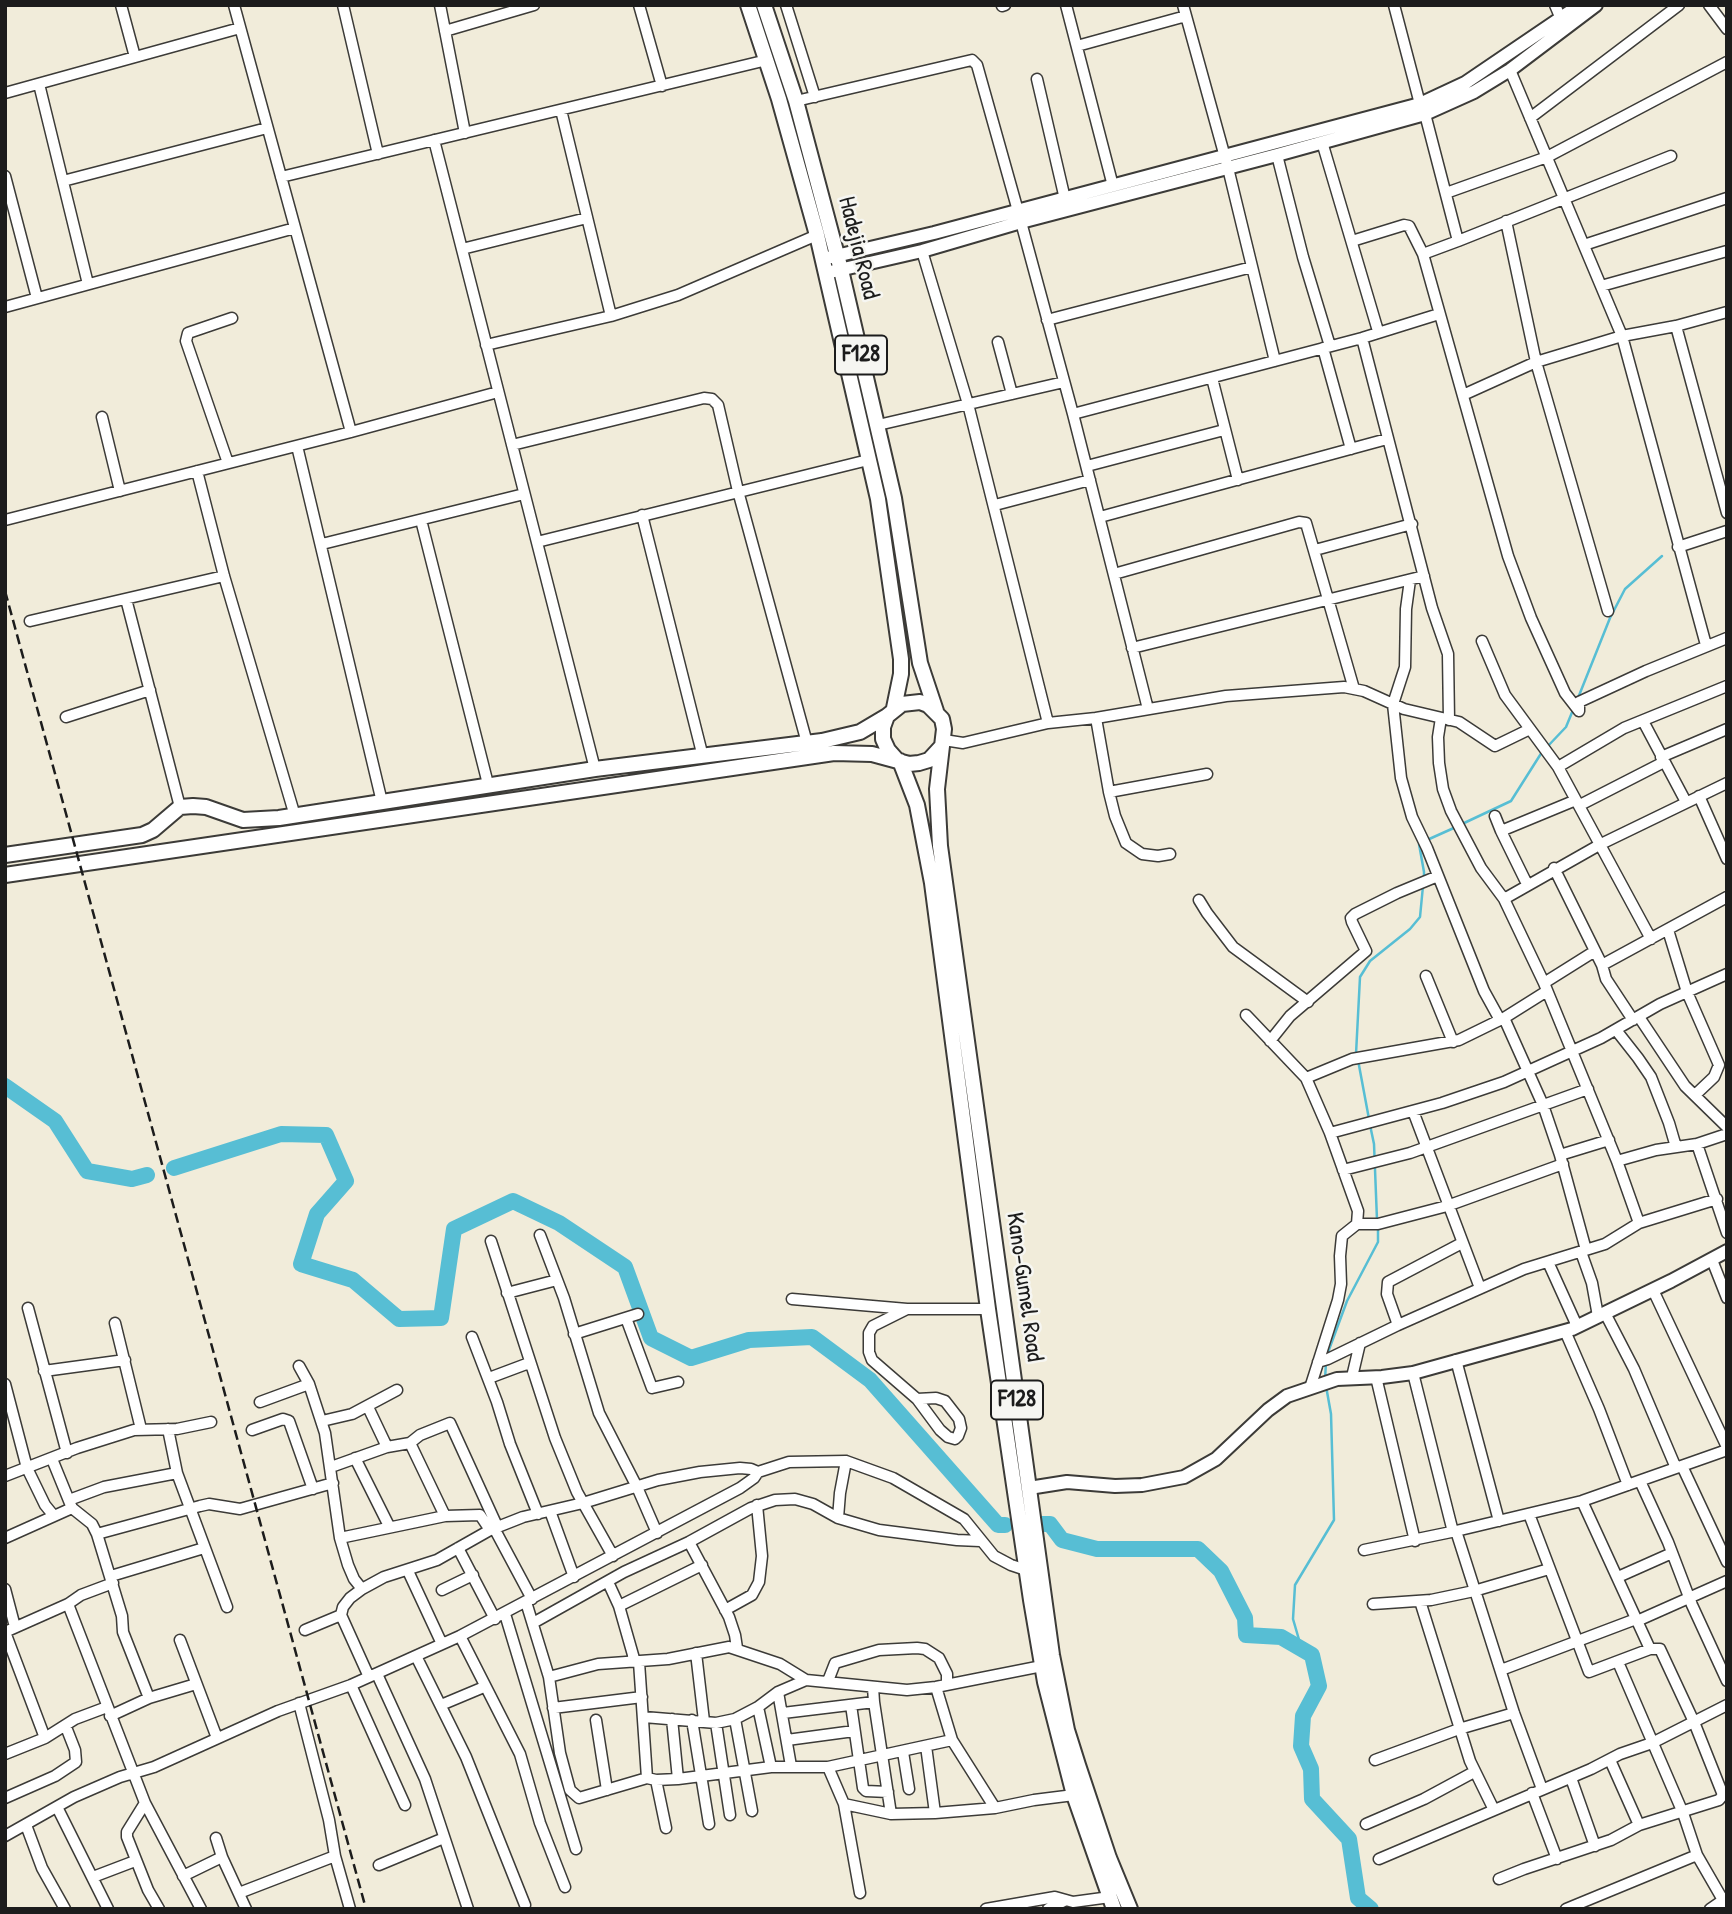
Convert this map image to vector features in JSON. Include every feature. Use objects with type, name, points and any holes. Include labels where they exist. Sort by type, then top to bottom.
[{"type":"main road","name":"Hadejia Road","points":[[748,5],[767,60],[817,235],[829,262],[841,270],[894,498],[920,663],[936,711]]},
{"type":"main road","name":"Hadejia Road","points":[[764,5],[796,101],[878,499],[901,659],[901,674],[890,712]]},
{"type":"main road","points":[[5,855],[142,835],[153,830],[180,807],[206,807],[243,820],[295,816],[488,784],[807,743],[860,732],[910,701],[920,702],[936,711]]},
{"type":"main road","name":"F128","points":[[936,711],[944,729],[943,743]]},
{"type":"main road","name":"F128","points":[[890,712],[883,727],[883,739],[888,750],[898,760]]},
{"type":"main road","points":[[5,875],[824,755],[854,753],[919,763],[929,760],[943,743]]},
{"type":"main road","name":"Kano-Gumel Road","points":[[943,743],[937,789],[940,846],[982,1212],[988,1309],[1026,1570],[1042,1666],[1072,1766],[1130,1909]]},
{"type":"main road","name":"Kano-Gumel Road","points":[[898,760],[917,805],[932,883],[982,1212],[1029,1489],[1052,1655],[1067,1730],[1074,1795],[1112,1903]]},
{"type":"main road","points":[[70,846],[73,865]]},
{"type":"street","points":[[121,5],[135,57]]},
{"type":"street","points":[[234,5],[351,432]]},
{"type":"street","points":[[343,5],[378,154]]},
{"type":"street","points":[[440,5],[465,133]]},
{"type":"street","points":[[445,31],[534,5]]},
{"type":"street","points":[[639,5],[662,86]]},
{"type":"street","points":[[786,5],[815,97]]},
{"type":"street","points":[[1066,5],[1113,186]]},
{"type":"street","points":[[1394,5],[1458,241]]},
{"type":"street","points":[[1555,5],[1561,19]]},
{"type":"street","points":[[829,262],[934,233],[1020,216],[1423,109],[1580,5]]},
{"type":"street","points":[[841,270],[922,251],[1065,199],[1226,162],[1277,155],[1474,92],[1510,70],[1596,5]]},
{"type":"street","points":[[1530,118],[1679,5]]},
{"type":"street","points":[[1709,5],[1727,29]]},
{"type":"street","points":[[1077,46],[1185,10],[1275,361]]},
{"type":"street","points":[[5,93],[240,28]]},
{"type":"street","points":[[281,177],[767,60]]},
{"type":"street","points":[[796,101],[972,60],[977,65],[1087,466],[1148,709]]},
{"type":"street","points":[[1446,193],[1547,157],[1727,62]]},
{"type":"street","points":[[1510,70],[1622,337],[1706,645]]},
{"type":"street","points":[[1037,79],[1065,199]]},
{"type":"street","points":[[39,84],[88,285]]},
{"type":"street","points":[[561,110],[611,316]]},
{"type":"street","points":[[63,181],[268,128]]},
{"type":"street","points":[[434,140],[595,769]]},
{"type":"street","points":[[1322,142],[1378,331]]},
{"type":"street","points":[[1277,155],[1351,449]]},
{"type":"street","points":[[1423,254],[1671,156]]},
{"type":"street","points":[[5,176],[37,298]]},
{"type":"street","points":[[1584,245],[1727,198]]},
{"type":"street","points":[[462,249],[587,218]]},
{"type":"street","points":[[1506,221],[1536,362],[1608,611]]},
{"type":"street","points":[[1352,241],[1404,225],[1409,226],[1423,254],[1508,556],[1526,606],[1565,693],[1579,706],[1706,645],[1727,638]]},
{"type":"street","points":[[5,307],[295,228]]},
{"type":"street","points":[[486,345],[611,316],[678,295],[817,235]]},
{"type":"street","points":[[922,251],[995,505],[1048,723]]},
{"type":"street","points":[[1601,286],[1727,251]]},
{"type":"street","points":[[1047,320],[1252,267]]},
{"type":"street","points":[[1073,414],[1362,338],[1439,314]]},
{"type":"street","points":[[1463,395],[1536,362],[1622,337],[1726,316]]},
{"type":"street","points":[[228,463],[186,341],[188,333],[232,318]]},
{"type":"street","points":[[1676,326],[1727,513]]},
{"type":"street","points":[[1362,338],[1424,576],[1448,654],[1445,719],[1438,737],[1443,789],[1451,811],[1481,868],[1504,899],[1546,987],[1609,1140],[1639,1223]]},
{"type":"street","points":[[998,342],[1012,394]]},
{"type":"street","points":[[1212,378],[1238,480]]},
{"type":"street","points":[[877,425],[1064,382]]},
{"type":"street","points":[[5,520],[498,392]]},
{"type":"street","points":[[512,445],[712,398],[718,405],[738,491],[807,743]]},
{"type":"street","points":[[102,417],[120,491]]},
{"type":"street","points":[[1087,466],[1224,430]]},
{"type":"street","points":[[1100,517],[1387,439]]},
{"type":"street","points":[[297,446],[382,802]]},
{"type":"street","points":[[537,542],[868,460]]},
{"type":"street","points":[[197,471],[224,576],[295,816]]},
{"type":"street","points":[[995,505],[1090,480]]},
{"type":"street","points":[[322,544],[524,494]]},
{"type":"street","points":[[642,516],[703,757]]},
{"type":"street","points":[[421,520],[488,784]]},
{"type":"street","points":[[1114,575],[1299,522],[1306,523],[1354,689]]},
{"type":"street","points":[[1315,550],[1412,524]]},
{"type":"street","points":[[1678,547],[1727,531]]},
{"type":"street","points":[[30,621],[224,576]]},
{"type":"street","points":[[1132,648],[1424,576]]},
{"type":"street","points":[[1410,580],[1406,610],[1405,667],[1393,704],[1404,788],[1412,817],[1426,846],[1430,879],[1484,991],[1530,1071],[1561,1159],[1602,1315],[1634,1369],[1727,1562]]},
{"type":"street","points":[[126,599],[180,807]]},
{"type":"street","points":[[1482,641],[1506,695],[1558,767],[1651,939]]},
{"type":"street","points":[[1558,767],[1611,734],[1727,685]]},
{"type":"street","points":[[943,743],[963,743],[1048,723],[1096,718],[1226,696],[1321,688],[1364,691],[1393,704],[1466,726],[1494,746],[1530,729]]},
{"type":"street","points":[[66,717],[150,690]]},
{"type":"street","points":[[1096,718],[1109,792],[1126,844],[1142,854],[1170,854]]},
{"type":"street","points":[[1643,721],[1686,802]]},
{"type":"street","points":[[1501,831],[1578,803],[1727,729]]},
{"type":"street","points":[[1109,792],[1207,774]]},
{"type":"street","points":[[1504,899],[1601,844],[1727,783]]},
{"type":"street","points":[[1699,796],[1727,859]]},
{"type":"street","points":[[1495,816],[1527,884]]},
{"type":"street","points":[[1555,868],[1602,965],[1606,979],[1674,1073],[1727,1128]]},
{"type":"street","points":[[1270,1041],[1290,1016],[1366,951],[1351,918],[1430,879]]},
{"type":"street","points":[[1602,965],[1727,897]]},
{"type":"street","points":[[1199,900],[1233,947],[1308,1002]]},
{"type":"street","points":[[1668,930],[1687,992],[1720,1067],[1714,1077],[1695,1095]]},
{"type":"street","points":[[1307,1078],[1355,1059],[1453,1042],[1502,1019],[1595,951]]},
{"type":"street","points":[[1330,1133],[1442,1103],[1530,1071],[1574,1052],[1687,992],[1727,974]]},
{"type":"street","points":[[1426,976],[1453,1042]]},
{"type":"street","points":[[1246,1015],[1307,1078],[1358,1211],[1357,1224]]},
{"type":"street","points":[[1616,1030],[1651,1077],[1676,1147]]},
{"type":"street","points":[[1343,1170],[1425,1147],[1588,1089]]},
{"type":"street","points":[[1413,1111],[1480,1288]]},
{"type":"street","points":[[1617,1161],[1697,1144],[1727,1134]]},
{"type":"street","points":[[1321,1384],[1323,1361],[1341,1284],[1342,1236],[1357,1224],[1376,1224],[1447,1206],[1609,1140]]},
{"type":"street","points":[[1697,1144],[1727,1233]]},
{"type":"street","points":[[1323,1361],[1524,1269],[1605,1244],[1639,1223],[1717,1199]]},
{"type":"street","points":[[540,1235],[599,1413],[657,1533]]},
{"type":"street","points":[[491,1241],[555,1438],[583,1503],[613,1556]]},
{"type":"street","points":[[1398,1325],[1387,1293],[1388,1282],[1462,1243]]},
{"type":"street","points":[[1029,1489],[1067,1482],[1142,1485],[1184,1477],[1216,1459],[1277,1402],[1321,1384],[1352,1377],[1413,1373],[1571,1329],[1727,1251]]},
{"type":"street","points":[[1712,1260],[1727,1298]]},
{"type":"street","points":[[1548,1262],[1628,1485]]},
{"type":"street","points":[[507,1293],[557,1280]]},
{"type":"street","points":[[1364,1550],[1415,1541],[1582,1501],[1727,1448],[1653,1290]]},
{"type":"street","points":[[792,1299],[907,1309],[988,1309]]},
{"type":"street","points":[[28,1308],[67,1452]]},
{"type":"street","points":[[907,1309],[873,1326],[869,1333],[872,1360],[916,1399],[940,1430],[948,1437],[955,1439],[958,1436],[961,1428],[959,1419],[945,1401],[936,1398],[916,1399]]},
{"type":"street","points":[[574,1334],[638,1314]]},
{"type":"street","points":[[626,1318],[652,1388],[678,1382]]},
{"type":"street","points":[[115,1323],[141,1429]]},
{"type":"street","points":[[472,1337],[538,1514]]},
{"type":"street","points":[[1352,1377],[1360,1343]]},
{"type":"street","points":[[44,1371],[125,1360]]},
{"type":"street","points":[[1457,1360],[1499,1521]]},
{"type":"street","points":[[489,1378],[529,1363]]},
{"type":"street","points":[[299,1366],[309,1384],[322,1421],[340,1538],[354,1579],[362,1589]]},
{"type":"street","points":[[1413,1373],[1455,1532],[1501,1670],[1557,1859]]},
{"type":"street","points":[[1376,1377],[1415,1541]]},
{"type":"street","points":[[5,1384],[27,1468],[54,1516]]},
{"type":"street","points":[[260,1402],[309,1384]]},
{"type":"street","points":[[322,1421],[352,1414],[397,1390]]},
{"type":"street","points":[[368,1407],[387,1447]]},
{"type":"street","points":[[252,1430],[283,1419],[289,1421],[313,1489]]},
{"type":"street","points":[[5,1476],[67,1452],[141,1429],[177,1429],[211,1422]]},
{"type":"street","points":[[331,1466],[387,1447],[410,1443],[429,1431],[451,1424],[494,1528],[529,1601],[549,1677],[560,1753],[572,1794],[579,1798],[651,1779],[678,1779],[771,1767],[828,1766],[952,1740]]},
{"type":"street","points":[[168,1429],[177,1473],[227,1607]]},
{"type":"street","points":[[410,1443],[445,1516]]},
{"type":"street","points":[[355,1458],[389,1526]]},
{"type":"street","points":[[52,1459],[70,1504],[92,1524],[97,1534],[122,1616],[123,1632],[149,1698]]},
{"type":"street","points":[[7,1831],[26,1825],[134,1772],[154,1767],[299,1703],[373,1676],[460,1636],[740,1488],[758,1472],[789,1462],[846,1461],[893,1478],[964,1519],[995,1556],[1026,1570]]},
{"type":"street","points":[[838,1518],[846,1461]]},
{"type":"street","points":[[468,1909],[425,1779],[341,1615],[343,1607],[362,1589],[384,1577],[437,1560],[494,1528],[636,1487],[700,1472],[740,1468],[758,1472]]},
{"type":"street","points":[[5,1538],[54,1516],[70,1504],[104,1487],[177,1473]]},
{"type":"street","points":[[1640,1481],[1727,1681]]},
{"type":"street","points":[[97,1534],[209,1504],[240,1509],[333,1483]]},
{"type":"street","points":[[533,1623],[757,1505],[794,1499],[813,1504],[838,1518],[879,1530],[980,1541]]},
{"type":"street","points":[[1582,1501],[1650,1649]]},
{"type":"street","points":[[725,1610],[752,1595],[759,1582],[762,1556],[757,1505]]},
{"type":"street","points":[[550,1511],[574,1577]]},
{"type":"street","points":[[1499,1879],[1524,1868],[1595,1846],[1639,1825],[1719,1800],[1723,1795],[1662,1652],[1657,1648],[1650,1649],[1589,1672],[1529,1514]]},
{"type":"street","points":[[340,1538],[445,1516],[480,1515],[494,1528]]},
{"type":"street","points":[[689,1542],[725,1610],[737,1648]]},
{"type":"street","points":[[9,1630],[68,1604],[112,1579],[204,1548]]},
{"type":"street","points":[[458,1548],[500,1616],[576,1849]]},
{"type":"street","points":[[1618,1577],[1672,1553]]},
{"type":"street","points":[[619,1606],[702,1565]]},
{"type":"street","points":[[1373,1604],[1420,1601],[1474,1591],[1549,1569]]},
{"type":"street","points":[[408,1571],[442,1644]]},
{"type":"street","points":[[442,1590],[473,1575]]},
{"type":"street","points":[[1501,1670],[1637,1620],[1727,1581]]},
{"type":"street","points":[[608,1582],[619,1606],[637,1662],[651,1779],[666,1828]]},
{"type":"street","points":[[5,1589],[9,1630],[45,1738]]},
{"type":"street","points":[[1420,1601],[1474,1772],[1494,1810]]},
{"type":"street","points":[[68,1604],[145,1802],[201,1909]]},
{"type":"street","points":[[305,1630],[341,1615]]},
{"type":"street","points":[[460,1636],[520,1754],[540,1823],[565,1887]]},
{"type":"street","points":[[180,1640],[217,1738]]},
{"type":"street","points":[[549,1677],[598,1664],[637,1662],[715,1648],[737,1648],[780,1664],[806,1679],[908,1690],[1042,1666]]},
{"type":"street","points":[[828,1681],[835,1663],[879,1650],[925,1649],[939,1658],[947,1674],[942,1686],[952,1740],[995,1808]]},
{"type":"street","points":[[696,1653],[704,1721]]},
{"type":"street","points":[[416,1656],[466,1757],[524,1905]]},
{"type":"street","points":[[1618,1662],[1683,1813],[1697,1855],[1725,1902],[1710,1909]]},
{"type":"street","points":[[644,1717],[716,1723],[735,1719],[778,1692],[806,1679]]},
{"type":"street","points":[[5,1754],[45,1738],[75,1719],[108,1712],[196,1684]]},
{"type":"street","points":[[351,1685],[405,1805]]},
{"type":"street","points":[[441,1705],[484,1687]]},
{"type":"street","points":[[873,1687],[891,1814]]},
{"type":"street","points":[[778,1692],[791,1766]]},
{"type":"street","points":[[553,1708],[642,1697]]},
{"type":"street","points":[[783,1713],[874,1702]]},
{"type":"street","points":[[299,1703],[350,1909]]},
{"type":"street","points":[[1379,1859],[1620,1754],[1652,1743],[1727,1704]]},
{"type":"street","points":[[851,1705],[863,1788],[866,1791],[888,1792]]},
{"type":"street","points":[[758,1707],[771,1767]]},
{"type":"street","points":[[1375,1760],[1459,1729],[1514,1713]]},
{"type":"street","points":[[673,1719],[678,1779]]},
{"type":"street","points":[[735,1719],[752,1811]]},
{"type":"street","points":[[596,1720],[607,1790]]},
{"type":"street","points":[[692,1720],[709,1824]]},
{"type":"street","points":[[716,1723],[730,1815]]},
{"type":"street","points":[[5,1798],[55,1776],[76,1762],[75,1750],[66,1727]]},
{"type":"street","points":[[787,1740],[854,1731]]},
{"type":"street","points":[[926,1746],[935,1813]]},
{"type":"street","points":[[903,1752],[909,1789]]},
{"type":"street","points":[[1610,1760],[1639,1825]]},
{"type":"street","points":[[828,1766],[844,1804],[860,1893]]},
{"type":"street","points":[[1366,1824],[1424,1799],[1474,1772]]},
{"type":"street","points":[[1571,1777],[1595,1846]]},
{"type":"street","points":[[844,1804],[891,1814],[935,1813],[995,1808],[1074,1795]]},
{"type":"street","points":[[145,1802],[127,1832],[128,1843],[159,1909]]},
{"type":"street","points":[[58,1807],[108,1909]]},
{"type":"street","points":[[26,1825],[43,1868],[65,1909]]},
{"type":"street","points":[[216,1838],[246,1909]]},
{"type":"street","points":[[379,1865],[444,1838]]},
{"type":"street","points":[[1566,1909],[1697,1855]]},
{"type":"street","points":[[239,1893],[335,1856]]},
{"type":"street","points":[[183,1876],[222,1857]]},
{"type":"street","points":[[93,1877],[135,1861]]},
{"type":"street","points":[[986,1909],[1055,1897],[1064,1901],[1112,1903]]},
{"type":"street","points":[[1048,1909],[1064,1901]]},
{"type":"waterway","points":[[1578,698],[1610,618],[1625,589],[1662,556]]},
{"type":"waterway","points":[[1547,747],[1566,727],[1573,710]]},
{"type":"waterway","points":[[1462,824],[1511,801],[1542,752]]},
{"type":"waterway","points":[[1427,840],[1456,827]]},
{"type":"waterway","points":[[1421,843],[1424,880]]},
{"type":"waterway","points":[[1356,1054],[1360,977],[1370,961],[1410,929],[1420,917],[1423,886]]},
{"type":"waterway","points":[[1358,1060],[1369,1119]]},
{"type":"waterway","points":[[5,1086],[55,1121],[87,1171],[132,1179],[147,1175]]},
{"type":"waterway","points":[[1370,1125],[1374,1144],[1377,1220]]},
{"type":"waterway","points":[[174,1168],[281,1134],[326,1135],[346,1181],[317,1214],[301,1264],[353,1280],[399,1319],[441,1318],[454,1229],[513,1201],[559,1223],[625,1267],[651,1338],[691,1358],[749,1340],[812,1337],[870,1380],[998,1525],[1005,1525]]},
{"type":"waterway","points":[[1327,1355],[1347,1301],[1378,1242],[1378,1226]]},
{"type":"waterway","points":[[1325,1380],[1326,1362]]},
{"type":"waterway","points":[[1302,1650],[1293,1619],[1295,1585],[1334,1520],[1331,1414],[1326,1386]]},
{"type":"waterway","points":[[1038,1524],[1050,1524],[1062,1540],[1097,1549],[1198,1549],[1221,1571],[1245,1618],[1246,1635],[1281,1637],[1312,1655],[1319,1686],[1303,1716],[1301,1746],[1311,1769],[1312,1799],[1349,1839],[1358,1898],[1371,1909]]},
{"type":"railway","points":[[5,591],[366,1909]]}]
